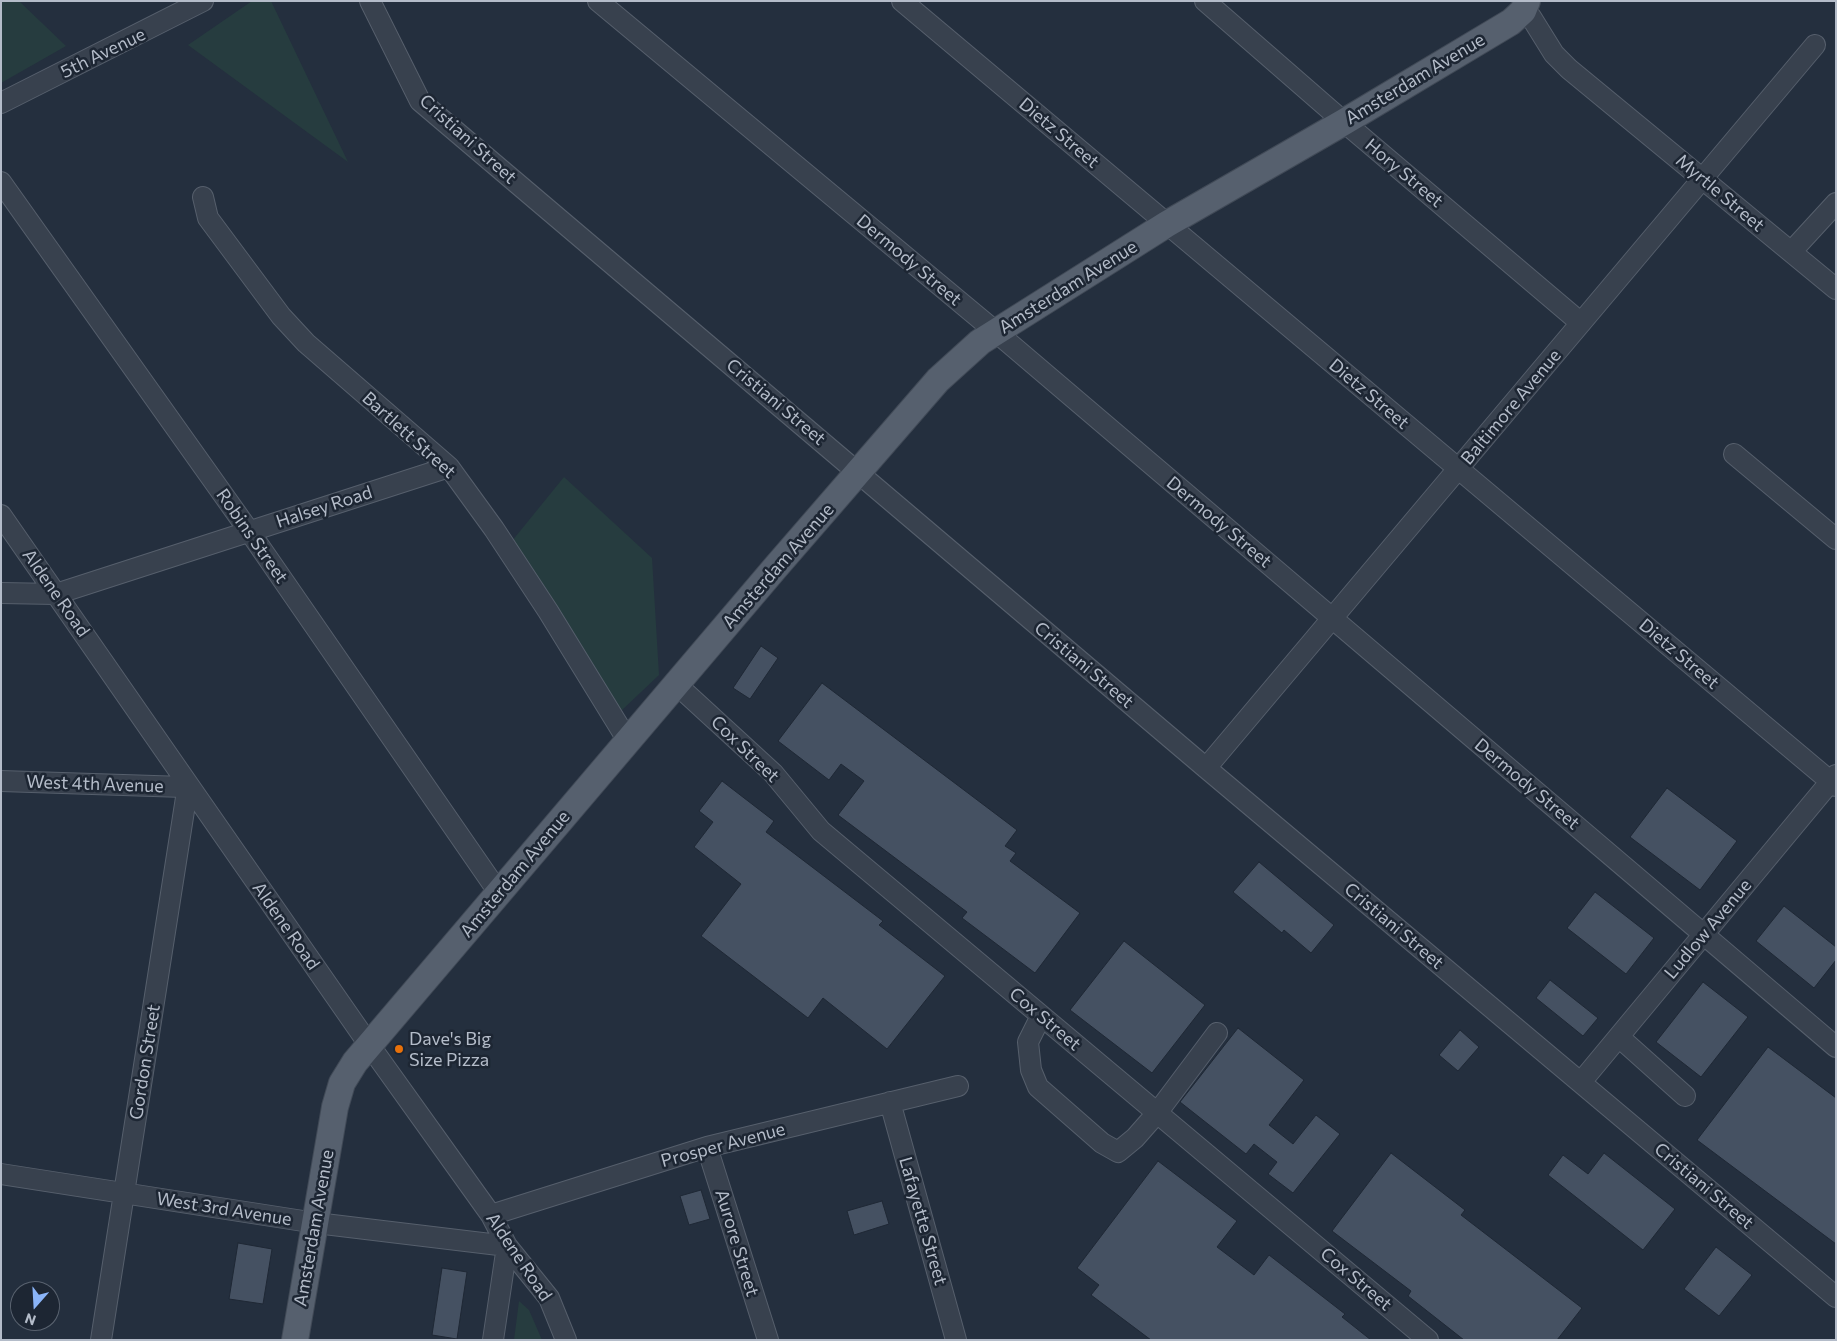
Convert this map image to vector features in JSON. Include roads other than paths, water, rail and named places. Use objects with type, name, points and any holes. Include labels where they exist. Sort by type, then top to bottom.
[{"type":"main road","name":"Amsterdam Avenue","points":[[296,1340],[335,1107],[342,1083],[355,1062],[676,684],[938,380],[980,342],[1167,224],[1344,122],[1511,22],[1525,6]]},
{"type":"street","name":"5th Avenue","points":[[1,103],[163,23],[203,1]]},
{"type":"street","name":"Cristiani Street","points":[[370,1],[420,101],[1206,768],[1836,1297]]},
{"type":"street","name":"Dermody Street","points":[[598,1],[996,332],[1836,1047]]},
{"type":"street","name":"Dietz Street","points":[[902,1],[1458,469],[1834,781]]},
{"type":"street","name":"Hory Street","points":[[1205,1],[1581,323]]},
{"type":"street","name":"Myrtle Street","points":[[1525,6],[1549,47],[1561,62],[1836,289]]},
{"type":"street","name":"Baltimore Avenue","points":[[1206,768],[1815,45]]},
{"type":"street","name":"Robins Street","points":[[1,182],[248,532],[499,893]]},
{"type":"street","name":"Bartlett Street","points":[[204,197],[208,218],[281,316],[306,344],[449,467],[494,528],[548,611],[628,741]]},
{"type":"street","points":[[1791,252],[1834,206]]},
{"type":"street","points":[[1734,454],[1836,539]]},
{"type":"street","name":"Halsey Road","points":[[1,593],[56,594],[449,467]]},
{"type":"street","name":"Aldene Road","points":[[1,515],[370,1046],[491,1215],[507,1246],[549,1298],[566,1340]]},
{"type":"street","name":"Cox Street","points":[[676,684],[773,773],[821,831],[1428,1340]]},
{"type":"street","name":"West 4th Avenue","points":[[1,781],[184,787],[188,785]]},
{"type":"street","name":"Ludlow Avenue","points":[[1581,1082],[1834,781]]},
{"type":"street","name":"Gordon Street","points":[[101,1340],[188,785]]},
{"type":"street","points":[[1041,1016],[1028,1042],[1031,1070],[1038,1087],[1102,1143],[1118,1152],[1135,1138],[1157,1113],[1216,1033]]},
{"type":"street","points":[[1619,1037],[1685,1096]]},
{"type":"street","name":"Prosper Avenue","points":[[491,1215],[707,1147],[958,1086]]},
{"type":"street","name":"Lafayette Street","points":[[890,1102],[956,1340]]},
{"type":"street","name":"Aurore Street","points":[[707,1147],[768,1340]]},
{"type":"street","name":"West 3rd Avenue","points":[[1,1174],[316,1223],[507,1246]]},
{"type":"street","points":[[493,1340],[507,1246]]},
{"type":"place","name":"Dave's Big Size Pizza","points":[[399,1049]]}]
